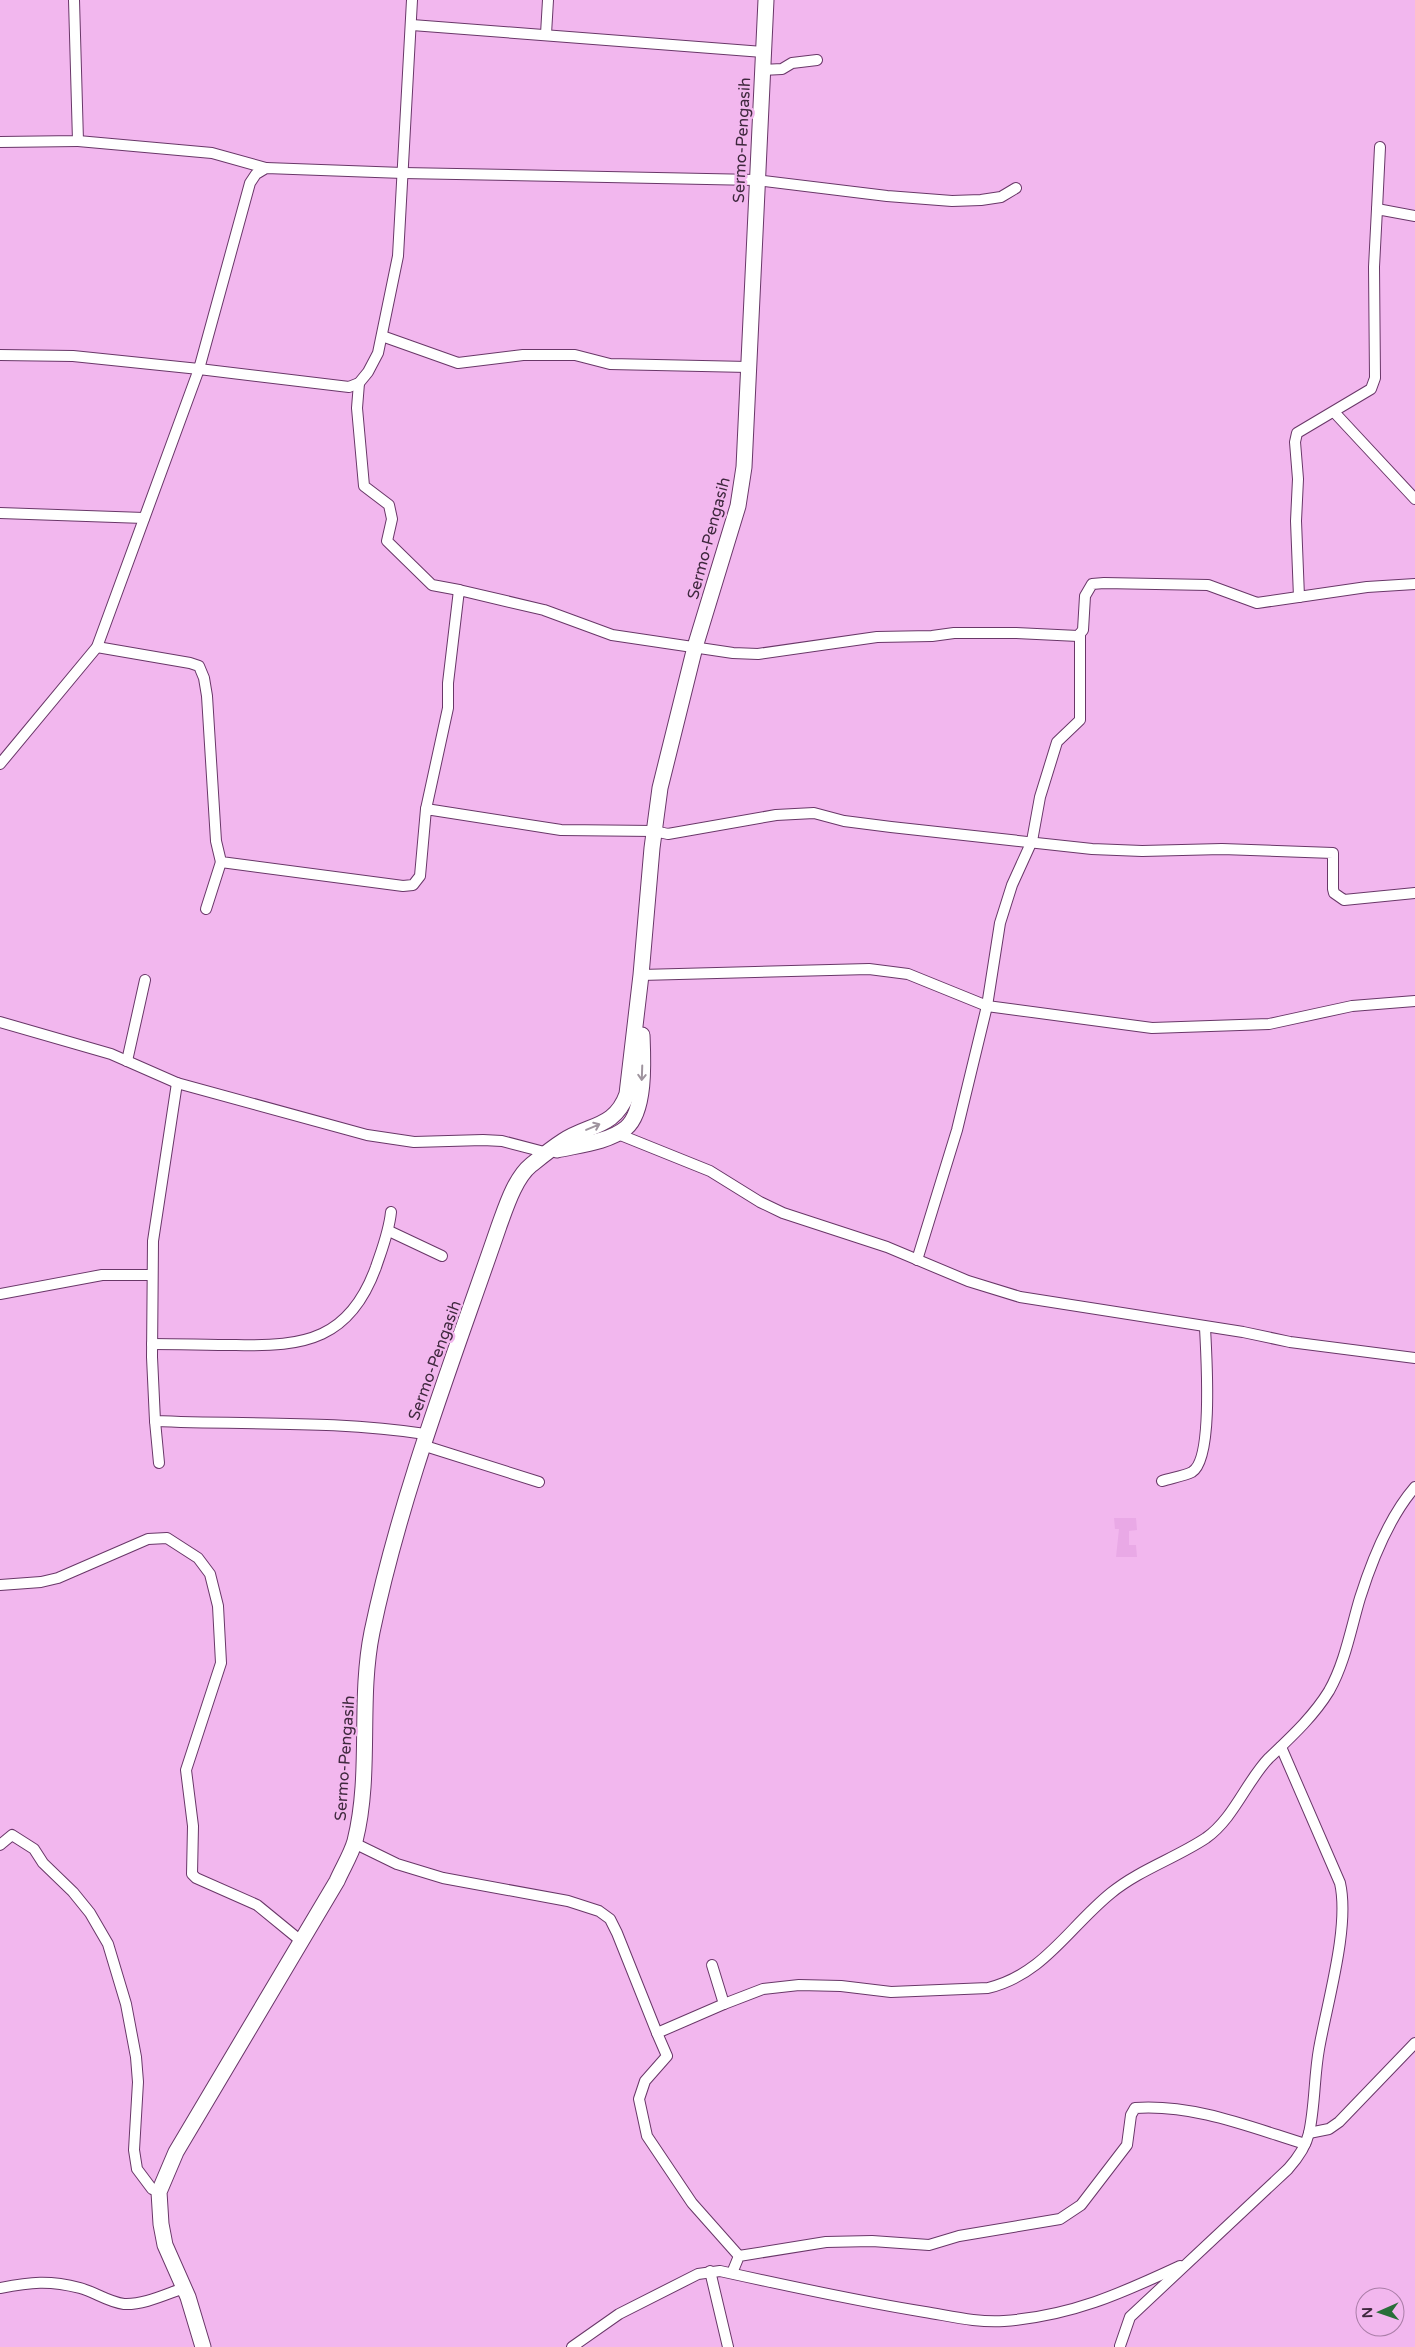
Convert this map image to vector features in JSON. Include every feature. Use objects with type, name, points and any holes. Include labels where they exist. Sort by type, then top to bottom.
[{"type":"main road","name":"Sermo-Pengasih","points":[[203,2347],[184,2288],[165,2245],[158,2204],[159,2192],[176,2152],[336,1881],[354,1843],[361,1804],[366,1739],[367,1672],[372,1635],[385,1574],[424,1440],[500,1223],[521,1175],[530,1165],[562,1142],[606,1122],[623,1106],[629,1081],[654,831],[668,753],[695,647],[738,506],[744,466],[756,180],[766,0]]},
{"type":"main road","name":"Sermo-Pengasih","points":[[550,1152],[618,1134],[628,1126],[635,1116],[641,1090],[640,982]]},
{"type":"street","points":[[74,0],[78,141]]},
{"type":"street","points":[[0,355],[73,356],[349,387],[359,383],[368,372],[378,353],[398,256],[412,0]]},
{"type":"street","points":[[546,34],[548,0]]},
{"type":"street","points":[[412,25],[763,52]]},
{"type":"street","points":[[762,70],[782,69],[792,63],[817,60]]},
{"type":"street","points":[[0,142],[78,141],[212,153],[266,168],[403,173],[756,180],[886,196],[952,201],[1001,197],[1016,188]]},
{"type":"street","points":[[1299,597],[1296,521],[1298,480],[1295,442],[1297,433],[1371,389],[1375,378],[1374,267],[1380,147]]},
{"type":"street","points":[[0,764],[97,647],[199,369],[245,197],[253,178],[253,164]]},
{"type":"street","points":[[253,178],[266,168]]},
{"type":"street","points":[[1377,209],[1415,216]]},
{"type":"street","points":[[382,336],[458,363],[523,355],[575,355],[610,364],[748,367]]},
{"type":"street","points":[[359,383],[357,408],[364,486],[389,505],[392,519],[387,541],[432,585],[544,610],[612,636],[733,653],[758,654],[877,637],[932,636],[954,633],[1080,636]]},
{"type":"street","points":[[1334,412],[1415,499]]},
{"type":"street","points":[[0,513],[144,518]]},
{"type":"street","points":[[917,1260],[957,1130],[988,1006],[1000,923],[1012,885],[1032,841],[1040,797],[1057,742],[1080,720],[1080,636],[1085,596],[1092,584],[1197,584],[1222,589],[1258,603],[1415,584]]},
{"type":"street","points":[[220,862],[382,885],[413,885],[420,876],[426,809],[448,708],[448,683],[459,590]]},
{"type":"street","points":[[97,647],[190,662],[199,666],[204,678],[207,696],[216,841],[220,862],[206,909]]},
{"type":"street","points":[[426,809],[561,830],[654,831],[668,834],[679,834],[776,815],[814,813],[844,821],[1092,849],[1142,851],[1222,849],[1333,853],[1333,889],[1334,893],[1344,900],[1415,894]]},
{"type":"street","points":[[640,982],[869,969],[908,974],[988,1006],[1152,1028],[1268,1024],[1352,1006],[1415,1001]]},
{"type":"street","points":[[127,1061],[145,980]]},
{"type":"street","points":[[0,1022],[39,1032],[127,1061],[177,1083],[262,1108],[393,1140],[414,1142],[493,1140],[550,1152]]},
{"type":"street","points":[[159,1464],[152,1344],[152,1241],[177,1083]]},
{"type":"street","points":[[618,1134],[710,1170],[760,1202],[783,1213],[887,1247],[968,1281],[1020,1298],[1243,1332],[1290,1342],[1415,1358]]},
{"type":"street","points":[[152,1344],[278,1346],[315,1338],[351,1312],[362,1298],[389,1231],[391,1212]]},
{"type":"street","points":[[389,1231],[442,1256]]},
{"type":"street","points":[[0,1294],[102,1274],[152,1275]]},
{"type":"street","points":[[1162,1480],[1194,1471],[1202,1459],[1208,1406],[1205,1327]]},
{"type":"street","points":[[155,1421],[304,1423],[366,1427],[424,1440],[539,1482]]},
{"type":"street","points":[[657,2033],[763,1989],[799,1985],[841,1986],[891,1992],[988,1988],[1014,1979],[1038,1965],[1113,1891],[1207,1837],[1236,1805],[1269,1758],[1299,1730],[1329,1690],[1352,1632],[1374,1557],[1406,1498],[1415,1487]]},
{"type":"street","points":[[0,1585],[41,1582],[58,1578],[142,1542],[157,1538],[167,1538],[198,1558],[206,1566],[210,1574],[218,1606],[221,1663],[186,1770],[193,1826],[192,1874],[196,1878],[257,1905],[301,1941]]},
{"type":"street","points":[[1120,2346],[1130,2317],[1296,2161],[1309,2133],[1319,2051],[1344,1914],[1344,1898],[1340,1883],[1281,1747]]},
{"type":"street","points":[[0,1845],[12,1835],[34,1849],[42,1863],[55,1873],[90,1913],[108,1944],[126,2004],[136,2057],[138,2082],[134,2150],[137,2169],[152,2189],[159,2192]]},
{"type":"street","points":[[354,1843],[397,1864],[443,1878],[568,1901],[599,1911],[610,1919],[667,2056],[645,2081],[639,2099],[647,2136],[692,2203],[739,2256]]},
{"type":"street","points":[[712,1965],[724,2004]]},
{"type":"street","points":[[1309,2133],[1329,2129],[1339,2122],[1415,2043]]},
{"type":"street","points":[[739,2256],[826,2242],[872,2241],[929,2245],[959,2236],[1060,2220],[1081,2205],[1127,2145],[1131,2115],[1135,2108],[1155,2107],[1192,2111],[1305,2144]]},
{"type":"street","points":[[732,2273],[739,2256]]},
{"type":"street","points":[[572,2347],[619,2314],[698,2274],[710,2271],[732,2273],[882,2306],[959,2318],[1001,2322],[1059,2313],[1106,2300],[1190,2262]]},
{"type":"street","points":[[710,2271],[728,2347]]},
{"type":"street","points":[[0,2288],[37,2281],[82,2288],[104,2299],[125,2304],[141,2302],[184,2288]]},
{"type":"shaded area","points":[[1114,1518],[1136,1518],[1137,1530],[1129,1531],[1129,1545],[1136,1545],[1137,1557],[1116,1557],[1119,1529],[1115,1529]]}]
